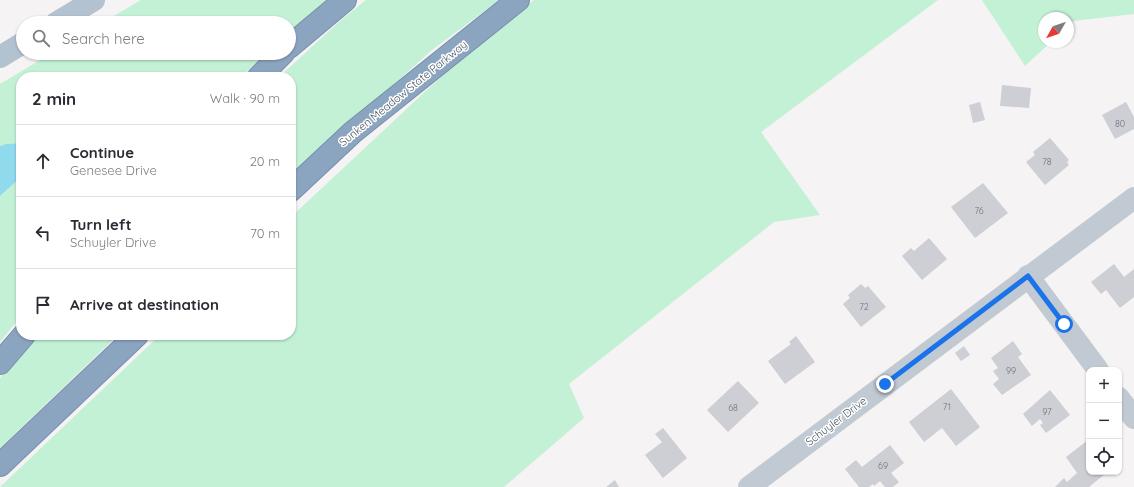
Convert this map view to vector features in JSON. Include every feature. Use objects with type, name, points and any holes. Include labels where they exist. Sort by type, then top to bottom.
[{"type":"highway","points":[[296,41],[345,0]]},
{"type":"highway","name":"Sunken Meadow State Parkway","points":[[296,185],[353,132],[518,0]]},
{"type":"highway","points":[[265,72],[276,60]]},
{"type":"highway","points":[[0,363],[20,340]]},
{"type":"highway","points":[[0,465],[132,340]]},
{"type":"main road","points":[[68,16],[94,0]]},
{"type":"main road","points":[[0,57],[16,47]]},
{"type":"street","name":"Schuyler Drive","points":[[749,487],[1028,276],[1134,198]]},
{"type":"street","points":[[1028,276],[1096,367]]},
{"type":"street","points":[[1122,402],[1134,418]]},
{"type":"green space","points":[[141,0],[327,0],[296,27],[296,16],[114,16]]},
{"type":"green space","points":[[366,0],[499,0],[432,50],[296,172],[296,72],[284,72],[340,21]]},
{"type":"green space","points":[[534,0],[938,0],[761,132],[820,215],[774,222],[569,384],[584,418],[504,487],[0,487],[155,340],[296,340],[296,212],[474,46]]},
{"type":"green space","points":[[982,0],[1134,0],[1134,14],[1074,21],[1074,12],[1038,12],[1038,48],[1044,48],[1025,66]]},
{"type":"green space","points":[[40,60],[259,60],[246,72],[20,72]]},
{"type":"green space","points":[[16,74],[16,143],[0,146],[0,84]]},
{"type":"green space","points":[[16,182],[16,322],[0,342],[0,196]]},
{"type":"green space","points":[[32,340],[113,340],[0,448],[0,378]]},
{"type":"water","points":[[16,143],[16,182],[0,196],[0,146]]},
{"type":"building","points":[[1002,85],[1031,88],[1029,108],[1000,106]]},
{"type":"building","points":[[980,102],[985,120],[973,123],[969,105]]},
{"type":"building","points":[[1126,102],[1134,117],[1134,129],[1115,139],[1102,115]]},
{"type":"building","points":[[1050,138],[1069,160],[1067,162],[1069,165],[1045,185],[1026,162],[1035,155],[1033,152]]},
{"type":"building","points":[[983,183],[1008,213],[975,238],[951,207]]},
{"type":"building","points":[[929,238],[947,259],[922,280],[902,256],[911,248],[914,251]]},
{"type":"building","points":[[1114,264],[1124,277],[1134,269],[1134,297],[1120,308],[1106,290],[1101,294],[1091,282]]},
{"type":"building","points":[[861,284],[865,288],[868,286],[886,307],[861,327],[843,304],[850,298],[848,295]]},
{"type":"building","points":[[796,336],[815,362],[785,384],[768,361],[791,344],[789,342]]},
{"type":"building","points":[[1013,341],[1022,354],[1018,357],[1031,375],[1002,395],[993,384],[999,379],[993,371],[998,368],[991,358]]},
{"type":"building","points":[[964,346],[970,355],[961,361],[955,353]]},
{"type":"building","points":[[738,381],[759,403],[728,432],[707,410]]},
{"type":"building","points":[[951,389],[980,427],[956,446],[942,428],[924,442],[909,422]]},
{"type":"building","points":[[1050,390],[1070,415],[1046,433],[1040,425],[1043,423],[1040,419],[1032,426],[1023,414]]},
{"type":"building","points":[[663,428],[687,458],[663,478],[645,455],[662,442],[655,434]]},
{"type":"building","points":[[1086,442],[1086,475],[1104,475],[1089,487],[1055,487],[1064,478],[1067,482],[1077,473],[1066,457]]},
{"type":"building","points":[[890,445],[904,463],[891,473],[899,482],[893,487],[885,487],[880,481],[874,486],[873,484],[869,487],[859,487],[845,469],[856,460],[862,467]]},
{"type":"building","points":[[615,480],[619,487],[606,487]]},
{"type":"route","points":[[885,384],[1028,276],[1064,324]]}]
